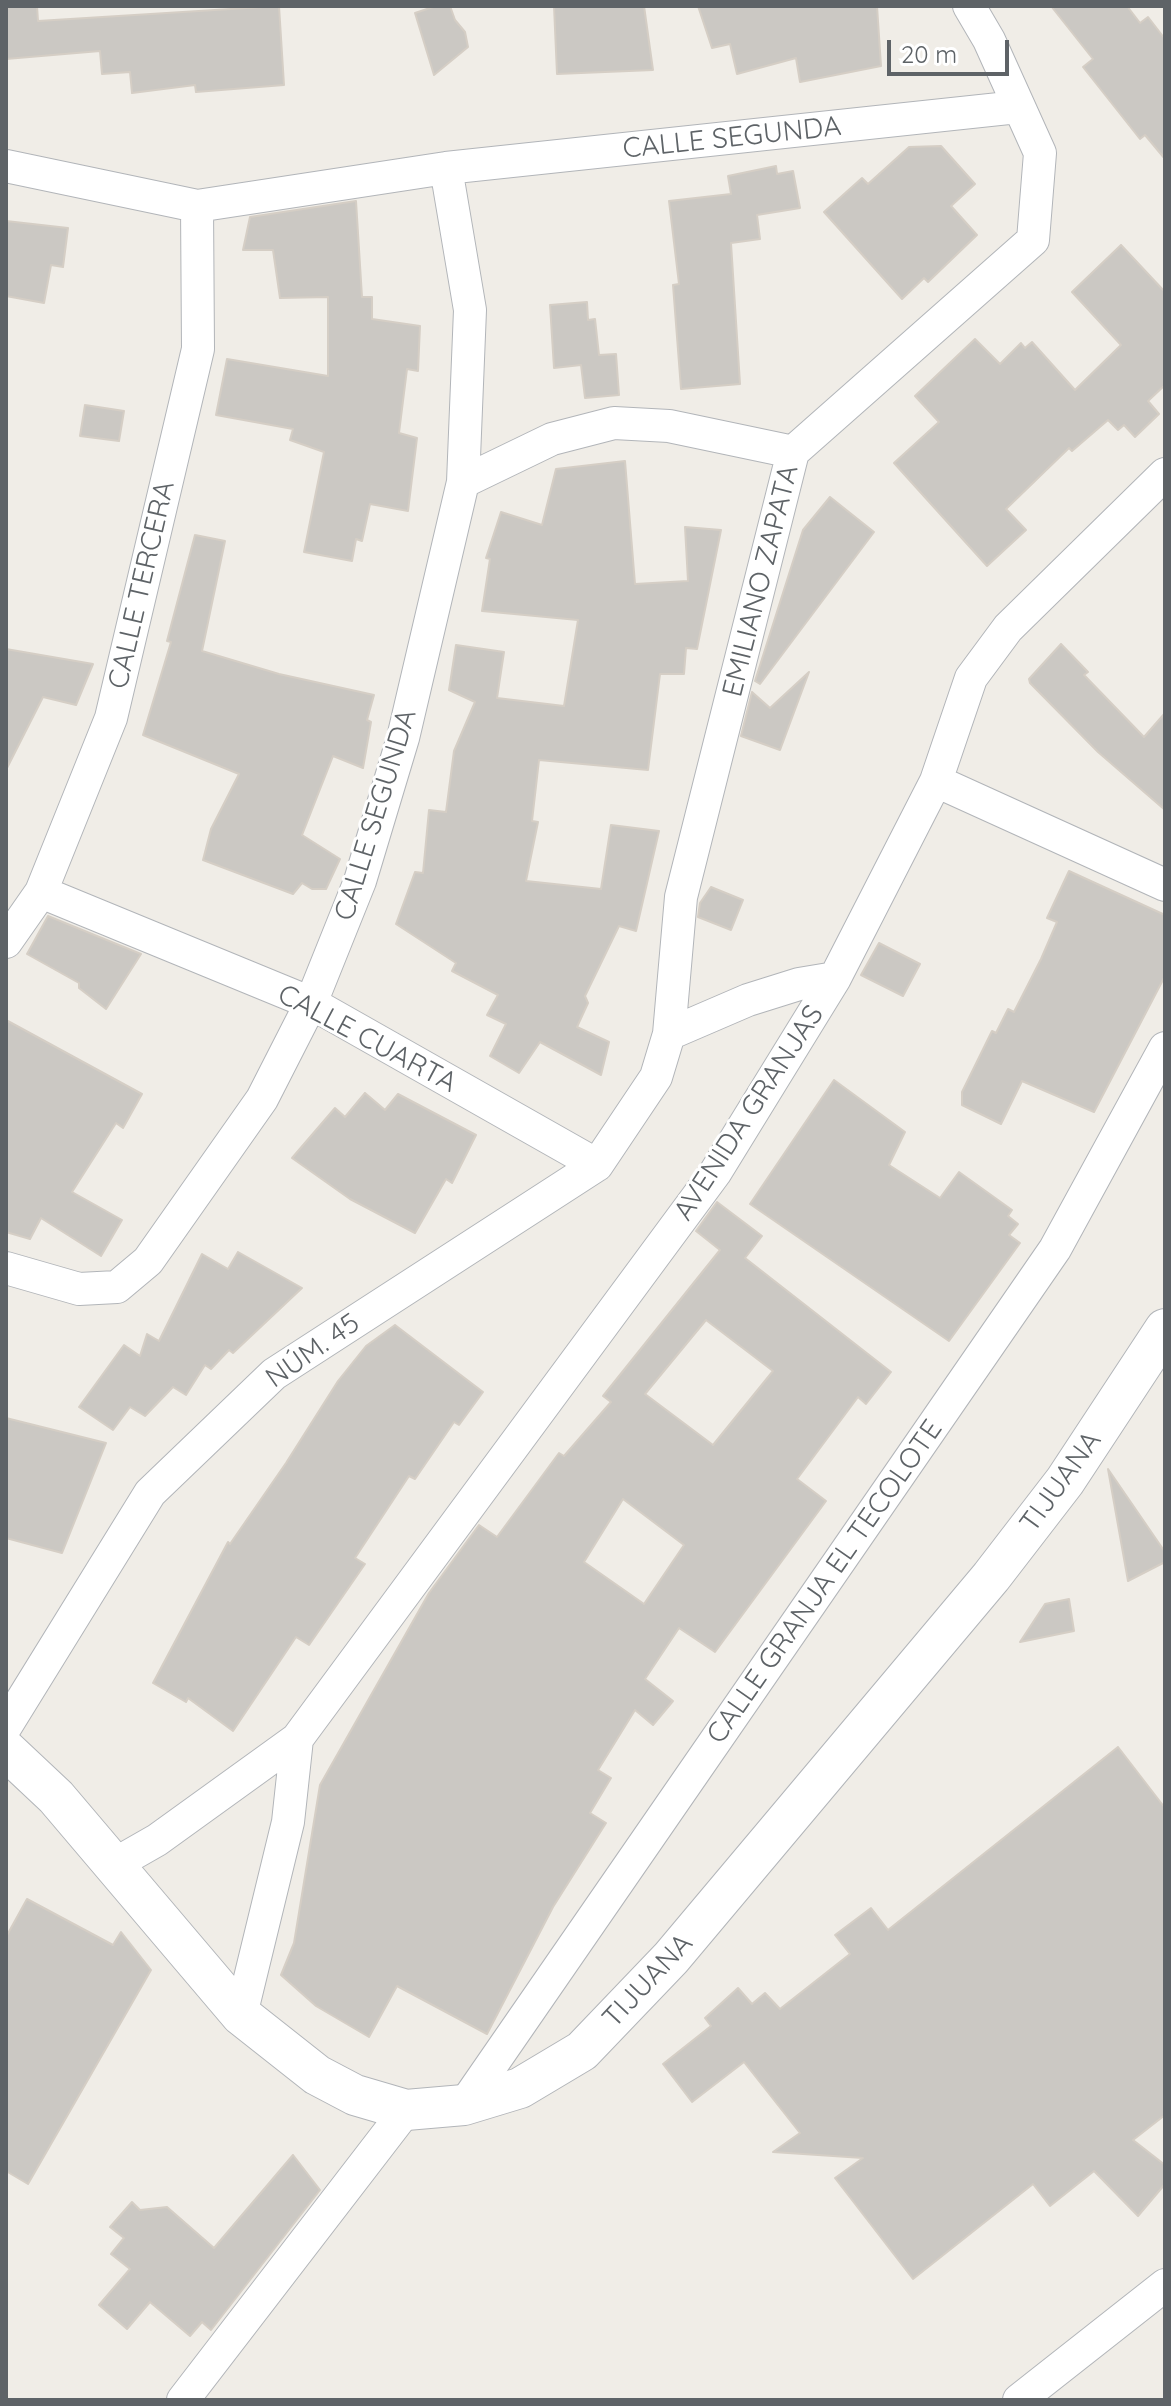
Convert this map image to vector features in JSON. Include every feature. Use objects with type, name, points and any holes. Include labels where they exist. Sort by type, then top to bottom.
[{"type":"street","name":"EMILIANO ZAPATA","points":[[669,1034],[681,897],[793,452],[1033,240],[1040,153],[989,40],[969,6]]},
{"type":"street","name":"CALLE SEGUNDA","points":[[6,166],[197,206],[446,168],[1018,107]]},
{"type":"street","name":"CALLE SEGUNDA","points":[[6,1268],[79,1289],[117,1287],[148,1261],[262,1099],[311,1003],[360,881],[403,738],[463,482],[470,310],[446,168]]},
{"type":"street","name":"CALLE TERCERA","points":[[6,942],[41,892],[111,718],[198,349],[197,206]]},
{"type":"street","points":[[463,482],[552,439],[614,423],[669,426],[793,452]]},
{"type":"street","name":"AVENIDA GRANJAS","points":[[115,1864],[157,1840],[297,1739],[715,1173],[835,978],[936,781],[971,678],[999,640],[1165,474]]},
{"type":"street","points":[[936,781],[1165,885]]},
{"type":"street","name":"CALLE CUARTA","points":[[41,892],[311,1003],[597,1165]]},
{"type":"street","points":[[669,1034],[748,1000],[799,984],[835,978]]},
{"type":"street","name":"NÚM. 45","points":[[6,1726],[150,1493],[274,1374],[597,1165],[656,1077],[669,1034]]},
{"type":"street","name":"CALLE GRANJA EL TECOLOTE","points":[[464,2105],[1055,1249],[1165,1048]]},
{"type":"street","name":"TIJUANA","points":[[6,1750],[56,1797],[241,2015],[317,2075],[355,2095],[406,2110],[464,2105],[520,2088],[582,2051],[671,1958],[991,1577],[1065,1481],[1165,1329]]},
{"type":"street","points":[[241,2015],[288,1822],[297,1739]]},
{"type":"street","points":[[183,2400],[406,2110]]},
{"type":"street","points":[[1019,2400],[1165,2285]]},
{"type":"building","points":[[6,6],[37,6],[38,21],[279,6],[284,85],[196,92],[195,85],[132,93],[130,72],[102,74],[100,51],[6,59]]},
{"type":"building","points":[[436,6],[450,6],[455,20],[465,32],[468,47],[434,75],[415,13]]},
{"type":"building","points":[[554,6],[644,6],[653,70],[557,74]]},
{"type":"building","points":[[698,6],[877,6],[881,66],[800,82],[796,58],[737,74],[730,44],[712,48]]},
{"type":"building","points":[[1051,6],[1127,6],[1140,23],[1148,17],[1165,39],[1165,159],[1145,135],[1140,139],[1083,67],[1093,59]]},
{"type":"building","points":[[941,146],[975,184],[951,206],[977,235],[928,282],[924,278],[902,299],[824,212],[862,178],[868,184],[909,147]]},
{"type":"building","points":[[776,166],[777,174],[793,171],[800,208],[757,215],[760,239],[731,243],[740,384],[681,389],[673,285],[679,284],[669,201],[731,194],[728,176]]},
{"type":"building","points":[[356,201],[362,297],[372,297],[372,319],[420,326],[418,371],[407,369],[399,433],[417,438],[408,511],[370,504],[362,541],[356,539],[352,561],[304,552],[324,452],[290,440],[293,429],[216,415],[227,359],[328,376],[328,297],[280,298],[273,250],[243,250],[250,217]]},
{"type":"building","points":[[6,221],[68,228],[63,267],[51,265],[44,303],[6,296]]},
{"type":"building","points":[[1121,245],[1165,292],[1165,385],[1148,401],[1159,414],[1135,437],[1124,425],[1118,430],[1108,420],[1072,451],[1069,448],[1006,509],[1026,530],[987,566],[894,463],[939,422],[915,396],[975,339],[1000,364],[1021,343],[1025,348],[1032,342],[1075,390],[1121,345],[1072,292]]},
{"type":"building","points":[[587,302],[588,320],[595,319],[599,355],[616,354],[619,395],[585,398],[581,365],[554,368],[550,305]]},
{"type":"building","points":[[85,405],[124,411],[119,441],[80,436]]},
{"type":"building","points":[[625,461],[635,584],[688,581],[685,527],[721,530],[697,649],[686,648],[684,674],[660,674],[648,770],[539,760],[532,821],[538,822],[526,881],[601,889],[611,825],[659,831],[636,931],[619,926],[585,996],[588,1003],[577,1027],[609,1042],[601,1075],[540,1042],[519,1073],[490,1056],[506,1024],[487,1015],[498,995],[452,971],[456,963],[396,924],[415,872],[423,873],[429,810],[446,812],[454,751],[475,702],[449,690],[456,645],[504,652],[497,698],[564,706],[578,620],[482,611],[490,559],[486,558],[501,512],[542,525],[556,469]]},
{"type":"building","points":[[830,497],[874,532],[760,684],[755,681],[803,530]]},
{"type":"building","points":[[195,535],[225,541],[202,651],[279,674],[374,695],[367,720],[371,722],[363,768],[333,756],[302,835],[340,859],[326,889],[312,889],[302,883],[293,894],[203,860],[211,829],[239,774],[143,735],[171,642],[167,641]]},
{"type":"building","points":[[1061,644],[1088,672],[1084,675],[1144,737],[1165,713],[1165,810],[1098,752],[1030,683],[1029,679]]},
{"type":"building","points":[[6,649],[93,664],[76,705],[43,697],[6,770]]},
{"type":"building","points":[[809,672],[780,750],[741,736],[752,692],[770,708]]},
{"type":"building","points":[[1069,871],[1165,915],[1165,976],[1094,1112],[1022,1081],[1001,1124],[962,1105],[962,1092],[992,1031],[996,1033],[1008,1009],[1014,1012],[1041,959],[1057,922],[1047,918]]},
{"type":"building","points":[[711,887],[743,900],[731,930],[698,917],[700,903]]},
{"type":"building","points":[[48,916],[141,954],[106,1009],[79,988],[79,983],[27,954]]},
{"type":"building","points":[[879,943],[920,964],[903,996],[861,975]]},
{"type":"building","points":[[6,1020],[142,1094],[123,1128],[116,1123],[72,1192],[122,1220],[101,1256],[41,1218],[30,1239],[6,1232]]},
{"type":"building","points":[[834,1080],[905,1132],[889,1165],[940,1198],[959,1172],[1012,1210],[1008,1216],[1018,1224],[1009,1235],[1020,1243],[949,1341],[750,1204]]},
{"type":"building","points":[[365,1093],[385,1110],[398,1094],[476,1135],[452,1183],[446,1179],[415,1233],[350,1199],[292,1158],[335,1108],[345,1117]]},
{"type":"building","points":[[717,1202],[762,1236],[745,1258],[891,1372],[866,1404],[858,1397],[797,1479],[826,1501],[715,1652],[679,1628],[645,1679],[673,1701],[653,1725],[635,1710],[598,1770],[611,1778],[590,1813],[606,1823],[553,1907],[487,2034],[397,1986],[369,2037],[316,2006],[281,1975],[294,1943],[320,1785],[429,1593],[479,1525],[497,1537],[559,1453],[564,1456],[611,1402],[603,1396],[720,1250],[696,1231]],"holes":[[[706,1320],[773,1371],[713,1445],[645,1394]],[[623,1499],[684,1545],[644,1604],[584,1562]]]},
{"type":"building","points":[[238,1252],[302,1288],[233,1353],[229,1350],[211,1369],[205,1365],[186,1395],[173,1387],[145,1416],[130,1407],[113,1430],[79,1407],[124,1345],[140,1356],[147,1334],[159,1341],[202,1254],[228,1269]]},
{"type":"building","points":[[395,1325],[483,1392],[459,1425],[454,1422],[415,1479],[409,1476],[355,1558],[365,1564],[309,1645],[296,1637],[233,1731],[188,1698],[186,1702],[153,1683],[228,1542],[230,1544],[286,1463],[338,1381],[366,1346]]},
{"type":"building","points":[[6,1418],[106,1443],[62,1553],[6,1538]]},
{"type":"building","points":[[1108,1469],[1165,1552],[1165,1562],[1128,1581]]},
{"type":"building","points":[[1069,1599],[1074,1631],[1020,1642],[1045,1604]]},
{"type":"building","points":[[1118,1747],[1165,1808],[1165,2115],[1133,2140],[1165,2165],[1165,2184],[1138,2216],[1094,2171],[1050,2206],[1033,2184],[913,2279],[835,2178],[863,2158],[773,2152],[800,2133],[744,2062],[692,2102],[663,2064],[711,2026],[705,2018],[738,1988],[752,2004],[765,1993],[780,2009],[850,1954],[835,1935],[871,1908],[888,1930]]},
{"type":"building","points":[[27,1899],[113,1945],[121,1932],[151,1970],[28,2184],[6,2171],[6,1937]]},
{"type":"building","points":[[293,2155],[320,2190],[211,2330],[202,2322],[190,2336],[150,2302],[127,2329],[99,2305],[130,2269],[111,2254],[124,2238],[110,2227],[132,2202],[140,2210],[167,2207],[214,2248]]}]
